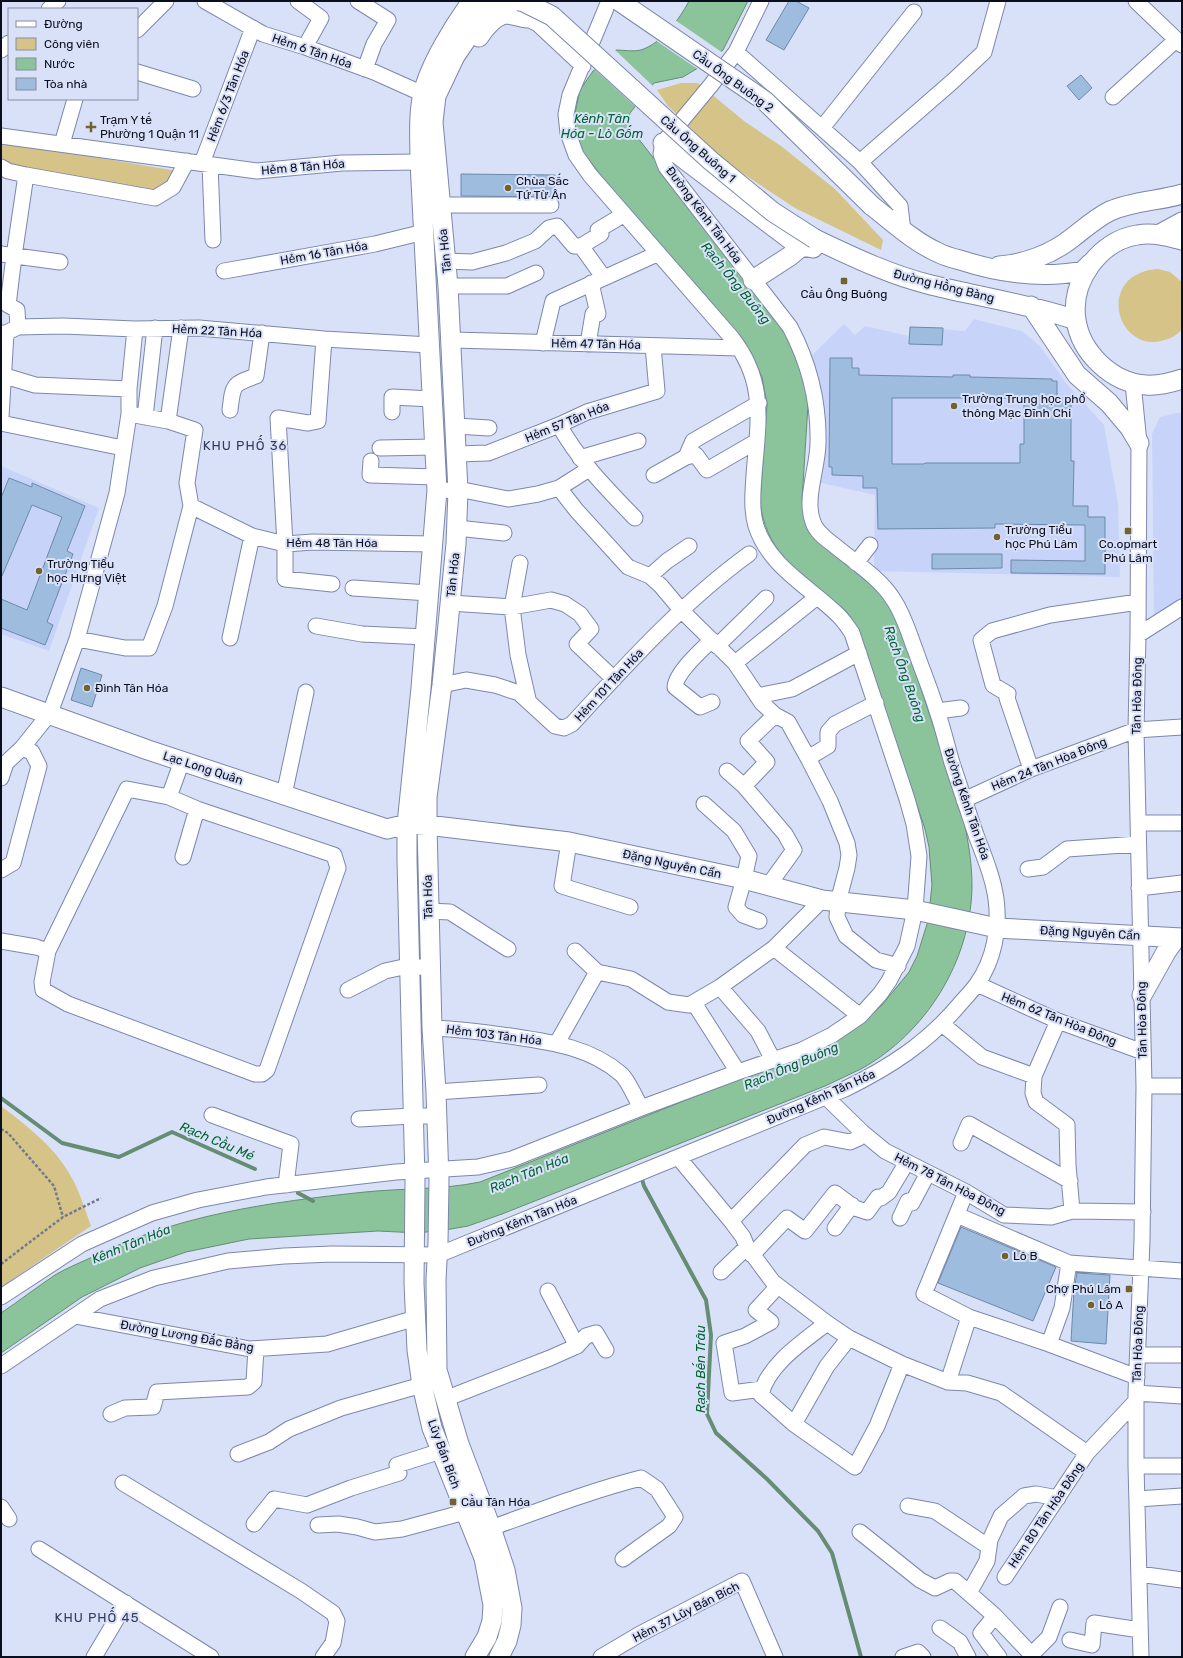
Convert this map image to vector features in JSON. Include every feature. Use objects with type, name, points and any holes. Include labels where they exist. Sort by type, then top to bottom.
[{"type":"main road","name":"Tân Hóa","points":[[414,1176],[408,966],[407,824],[429,593],[436,483],[420,162],[421,115],[429,95],[435,61],[472,1]]},
{"type":"main road","points":[[429,95],[472,29],[489,6],[502,1]]},
{"type":"main road","name":"Cầu Ông Buông 1","points":[[535,1],[531,12],[809,242]]},
{"type":"main road","name":"Cầu Ông Buông 2","points":[[619,1],[765,101],[872,206],[903,231]]},
{"type":"main road","points":[[433,122],[482,32],[496,18],[506,14],[531,12]]},
{"type":"main road","name":"Tân Hóa","points":[[429,95],[433,122],[452,340],[458,491],[457,528],[442,685],[427,797],[428,911],[439,1175]]},
{"type":"main road","points":[[663,143],[791,240],[809,242]]},
{"type":"main road","points":[[987,267],[1015,264],[1042,255],[1063,244],[1098,218],[1126,205],[1182,194]]},
{"type":"main road","points":[[1160,234],[1182,222]]},
{"type":"main road","points":[[903,231],[937,252],[1015,274],[1043,276],[1071,274],[1083,271],[1095,258],[1114,243],[1136,235],[1160,234],[1182,240]]},
{"type":"main road","points":[[753,280],[809,242]]},
{"type":"main road","name":"Đường Hồng Bàng","points":[[809,242],[891,273],[930,285],[1031,306],[1076,320]]},
{"type":"main road","points":[[1095,258],[1082,278],[1076,306],[1076,320],[1083,341],[1095,360],[1112,374],[1133,383],[1158,385],[1182,379]]},
{"type":"main road","points":[[1031,306],[1077,374],[1109,404],[1130,428],[1139,443]]},
{"type":"main road","name":"Lạc Long Quân","points":[[1,696],[182,761],[387,829],[407,824],[427,825]]},
{"type":"main road","name":"Đặng Nguyên Cẩn","points":[[427,825],[569,842],[744,880],[830,901],[915,910],[997,928],[1179,938]]},
{"type":"main road","points":[[1142,995],[1166,952],[1179,938]]},
{"type":"main road","points":[[438,1249],[439,1175]]},
{"type":"main road","points":[[414,1176],[415,1249]]},
{"type":"main road","name":"Lũy Bán Bích","points":[[415,1249],[417,1350],[422,1385],[432,1428],[484,1558],[493,1605],[492,1621],[487,1637],[475,1657]]},
{"type":"main road","name":"Lũy Bán Bích","points":[[438,1249],[436,1280],[437,1370],[458,1444],[492,1528],[505,1570],[512,1608],[512,1625],[507,1641],[499,1657]]},
{"type":"street","points":[[50,8],[58,1]]},
{"type":"street","points":[[138,29],[166,1]]},
{"type":"street","name":"Hẻm 6 Tân Hóa","points":[[206,1],[220,11],[263,34],[365,68],[429,95]]},
{"type":"street","points":[[298,1],[321,18],[305,47]]},
{"type":"street","points":[[358,1],[388,20],[374,44],[365,68]]},
{"type":"street","points":[[506,1],[531,12],[583,66]]},
{"type":"street","points":[[1,1297],[82,1244],[152,1213],[198,1200],[286,1185],[439,1175],[512,1159],[641,1108],[802,1050],[832,1035],[860,1016],[880,994],[898,966],[907,946],[915,910],[919,856],[914,824],[876,703],[852,633],[840,617],[780,565],[766,548],[758,532],[753,512],[752,498],[759,403],[754,379],[739,348],[590,175],[576,155],[568,133],[566,114],[570,95],[609,1]]},
{"type":"street","points":[[663,143],[711,86],[736,52],[761,1]]},
{"type":"street","points":[[860,162],[984,52],[998,1]]},
{"type":"street","points":[[1113,97],[1179,42],[1136,1]]},
{"type":"street","points":[[822,128],[914,12]]},
{"type":"street","name":"Hẻm 6/3 Tân Hóa","points":[[206,164],[253,28]]},
{"type":"street","points":[[736,52],[860,162],[900,206],[903,231]]},
{"type":"street","points":[[138,72],[193,89]]},
{"type":"street","points":[[62,144],[74,100]]},
{"type":"street","name":"Hẻm 8 Tân Hóa","points":[[1,136],[50,144],[62,144],[257,171],[342,162],[420,162]]},
{"type":"street","name":"Đường Kênh Tân Hóa","points":[[1,1366],[100,1299],[154,1278],[228,1261],[415,1249],[438,1249],[658,1166],[826,1097],[870,1077],[892,1064],[927,1039],[942,1024],[976,984],[984,971],[993,948],[997,928],[996,900],[992,878],[964,800],[937,711],[902,615],[893,598],[882,585],[818,532],[813,523],[811,513],[811,492],[816,466],[818,443],[815,396],[809,370],[801,347],[790,327],[666,167],[661,154],[663,143]]},
{"type":"street","points":[[1,167],[8,171],[26,175],[155,198],[173,188],[186,161]]},
{"type":"street","points":[[206,164],[213,240]]},
{"type":"street","points":[[1,417],[4,358],[8,331],[17,310],[8,305],[7,255],[26,175]]},
{"type":"street","points":[[440,205],[551,205]]},
{"type":"street","points":[[445,261],[472,262],[506,253],[535,241],[549,228],[557,226],[574,246],[581,246],[601,234],[598,230],[623,215]]},
{"type":"street","name":"Hẻm 16 Tân Hóa","points":[[224,271],[374,244],[424,232]]},
{"type":"street","points":[[581,246],[597,281],[598,314],[593,314],[588,344]]},
{"type":"street","points":[[543,343],[553,300],[657,254]]},
{"type":"street","points":[[7,255],[60,262]]},
{"type":"street","points":[[448,286],[507,286],[536,273]]},
{"type":"street","name":"Hẻm 22 Tân Hóa","points":[[8,331],[63,326],[135,329],[199,328],[324,339],[430,345]]},
{"type":"street","points":[[145,417],[155,328]]},
{"type":"street","points":[[168,421],[181,328]]},
{"type":"street","points":[[1,778],[6,763],[22,748],[50,713],[77,639],[117,493],[129,414],[129,389],[135,329]]},
{"type":"street","points":[[230,410],[233,389],[239,382],[256,376],[262,333]]},
{"type":"street","points":[[324,339],[318,421],[308,423],[278,418],[285,544],[285,579],[332,584]]},
{"type":"street","name":"Hẻm 47 Tân Hóa","points":[[452,340],[739,348]]},
{"type":"street","name":"Hẻm 57 Tân Hóa","points":[[457,454],[488,453],[559,425],[587,412],[657,391],[654,346]]},
{"type":"street","points":[[4,376],[35,385],[129,389]]},
{"type":"street","name":"Tân Hòa Đông","points":[[1133,383],[1139,443],[1136,730],[1144,1086],[1143,1212],[1136,1397],[1136,1466],[1141,1657]]},
{"type":"street","points":[[392,412],[392,397],[432,399]]},
{"type":"street","points":[[686,457],[693,441],[759,403]]},
{"type":"street","points":[[77,639],[125,648],[149,648],[165,606],[191,506],[187,483],[195,430],[168,421],[129,414]]},
{"type":"street","points":[[1,423],[123,448]]},
{"type":"street","points":[[559,425],[570,446],[599,482],[635,518]]},
{"type":"street","points":[[456,426],[489,428]]},
{"type":"street","points":[[654,475],[686,457],[696,455],[707,470],[757,441]]},
{"type":"street","points":[[435,447],[378,451],[370,475],[436,483],[458,491],[508,499],[538,494],[559,488],[584,463],[638,442]]},
{"type":"street","points":[[559,488],[577,511],[628,567],[650,576],[682,611],[735,663],[757,696],[775,715],[788,722],[830,801],[847,843],[849,855],[847,868],[830,901],[774,948],[720,987],[689,1005],[668,1002],[631,979],[597,972],[575,951]]},
{"type":"street","name":"Hẻm 48 Tân Hóa","points":[[191,506],[252,536],[285,544],[321,542],[433,544]]},
{"type":"street","points":[[457,528],[504,533]]},
{"type":"street","points":[[230,638],[252,536]]},
{"type":"street","points":[[856,563],[870,545]]},
{"type":"street","points":[[650,576],[667,561],[689,546]]},
{"type":"street","name":"Hẻm 101 Tân Hóa","points":[[442,685],[466,680],[495,684],[519,693],[528,699],[555,726],[564,728],[572,724],[614,679],[720,575],[749,554]]},
{"type":"street","points":[[520,563],[512,607],[518,655],[528,699]]},
{"type":"street","points":[[353,588],[429,593]]},
{"type":"street","points":[[735,663],[817,597]]},
{"type":"street","points":[[712,702],[700,707],[675,687],[675,681],[698,654],[714,643],[766,598]]},
{"type":"street","points":[[450,603],[512,607],[551,600],[565,604],[580,614],[591,629],[577,644],[614,679]]},
{"type":"street","points":[[1030,769],[1007,698],[1008,694],[992,685],[981,640],[992,631],[1050,615],[1138,602]]},
{"type":"street","points":[[1138,635],[1182,607]]},
{"type":"street","points":[[316,626],[362,634],[425,637]]},
{"type":"street","points":[[757,696],[792,689],[859,653]]},
{"type":"street","points":[[284,795],[306,692]]},
{"type":"street","points":[[808,758],[828,746],[828,732],[835,724],[876,703]]},
{"type":"street","points":[[937,711],[960,708]]},
{"type":"street","points":[[744,786],[767,762],[748,741],[775,715]]},
{"type":"street","name":"Hẻm 24 Tân Hòa Đông","points":[[964,800],[1030,769],[1136,730],[1182,727]]},
{"type":"street","points":[[1,870],[13,863],[39,766],[32,752],[22,748]]},
{"type":"street","points":[[168,797],[182,761]]},
{"type":"street","points":[[727,771],[744,786],[785,834],[794,850],[768,886]]},
{"type":"street","points":[[127,789],[168,797],[197,809],[334,854],[338,868],[267,1070],[264,1073],[255,1074],[68,1004],[43,990],[42,982],[48,951],[127,789]]},
{"type":"street","points":[[704,804],[734,831],[749,856],[736,907],[743,915],[759,921]]},
{"type":"street","points":[[183,857],[197,809]]},
{"type":"street","points":[[1138,823],[1182,823]]},
{"type":"street","points":[[569,842],[562,886],[630,907]]},
{"type":"street","points":[[1028,869],[1043,867],[1067,849],[1138,844]]},
{"type":"street","points":[[1139,888],[1182,883]]},
{"type":"street","points":[[830,901],[846,936],[876,960],[898,966]]},
{"type":"street","points":[[428,911],[450,912],[508,949]]},
{"type":"street","points":[[1,941],[36,947],[48,951]]},
{"type":"street","points":[[774,948],[860,1016]]},
{"type":"street","points":[[348,990],[385,971],[408,966],[430,968]]},
{"type":"street","name":"Hẻm 103 Tân Hóa","points":[[557,1043],[597,972]]},
{"type":"street","name":"Hẻm 62 Tân Hòa Đông","points":[[976,984],[1058,1021],[1143,1052]]},
{"type":"street","points":[[720,987],[758,1031],[773,1060]]},
{"type":"street","points":[[694,1003],[738,1072]]},
{"type":"street","points":[[1058,1021],[1034,1076],[1033,1093],[1036,1102],[1067,1125],[1068,1165],[1072,1211]]},
{"type":"street","points":[[942,1024],[982,1057],[1034,1076]]},
{"type":"street","name":"Hẻm 103 Tân Hóa","points":[[432,1028],[455,1029],[557,1043],[599,1058],[622,1075],[641,1108]]},
{"type":"street","points":[[436,1092],[539,1085]]},
{"type":"street","points":[[1144,1086],[1182,1086]]},
{"type":"street","name":"Hẻm 78 Tân Hòa Đông","points":[[826,1097],[862,1132],[885,1151],[966,1192],[1004,1215],[1051,1218],[1072,1211],[1143,1212]]},
{"type":"street","points":[[212,1115],[291,1144],[286,1185]]},
{"type":"street","points":[[360,1119],[437,1116]]},
{"type":"street","points":[[961,1143],[969,1124],[1070,1181]]},
{"type":"street","points":[[731,1221],[805,1145],[824,1137],[850,1142],[859,1138],[862,1132]]},
{"type":"street","name":"Hẻm 80 Tân Hòa Đông","points":[[678,1157],[731,1221],[743,1237],[750,1251],[773,1282],[827,1323],[849,1338],[902,1364],[948,1382],[967,1383],[1000,1392],[1087,1453]]},
{"type":"street","points":[[721,1272],[750,1251],[787,1218],[805,1231],[835,1193],[852,1205],[866,1212],[878,1197],[881,1198],[889,1192],[907,1162]]},
{"type":"street","points":[[900,1218],[908,1202],[912,1203],[928,1173]]},
{"type":"street","points":[[966,1192],[924,1294],[969,1316],[1137,1377]]},
{"type":"street","points":[[835,1228],[852,1205]]},
{"type":"street","points":[[957,1215],[1069,1263],[1182,1271]]},
{"type":"street","points":[[1014,1239],[1020,1216]]},
{"type":"street","points":[[1049,1344],[1062,1308],[1069,1263]]},
{"type":"street","points":[[762,1389],[732,1393],[724,1343],[746,1336],[771,1322],[756,1310],[778,1286]]},
{"type":"street","points":[[548,1291],[576,1346]]},
{"type":"street","name":"Đường Lương Đắc Bằng","points":[[75,1316],[250,1349],[327,1344],[416,1318]]},
{"type":"street","points":[[948,1382],[969,1316]]},
{"type":"street","points":[[827,1323],[784,1358],[766,1380],[761,1395],[794,1424],[855,1467],[877,1426],[902,1364]]},
{"type":"street","points":[[445,1399],[550,1358],[576,1346],[586,1336],[596,1333],[606,1350]]},
{"type":"street","points":[[794,1424],[827,1366],[849,1338]]},
{"type":"street","points":[[111,1414],[125,1408],[153,1407],[157,1392],[248,1387],[254,1382],[256,1349]]},
{"type":"street","points":[[1138,1355],[1182,1355]]},
{"type":"street","points":[[238,1454],[269,1442],[289,1429],[341,1408],[422,1385]]},
{"type":"street","points":[[1136,1397],[1182,1396]]},
{"type":"street","name":"Hẻm 80 Tân Hòa Đông","points":[[1005,1577],[1087,1453],[1136,1397]]},
{"type":"street","points":[[254,1524],[274,1499],[307,1505],[351,1488],[399,1473],[397,1465],[441,1451]]},
{"type":"street","points":[[1136,1466],[1182,1466]]},
{"type":"street","points":[[492,1528],[546,1508],[641,1478],[657,1490],[675,1517],[669,1526],[623,1559]]},
{"type":"street","points":[[124,1483],[301,1591],[333,1613],[337,1621],[333,1643],[323,1657]]},
{"type":"street","points":[[969,1593],[987,1561],[990,1540],[1001,1516],[1024,1496],[1036,1494],[1058,1498]]},
{"type":"street","points":[[1137,1499],[1182,1496]]},
{"type":"street","points":[[908,1506],[935,1510],[989,1547]]},
{"type":"street","points":[[318,1525],[338,1524],[375,1532],[402,1529],[465,1512]]},
{"type":"street","points":[[860,1532],[920,1580],[935,1588],[950,1581],[955,1581],[996,1616],[1030,1655],[1049,1637],[1060,1607]]},
{"type":"street","points":[[39,1549],[211,1657]]},
{"type":"street","points":[[1139,1574],[1182,1580]]},
{"type":"street","name":"Hẻm 37 Lũy Bán Bích","points":[[601,1657],[640,1634],[742,1581],[775,1657]]},
{"type":"street","points":[[94,1657],[126,1603]]},
{"type":"street","points":[[996,1616],[981,1633],[999,1657]]},
{"type":"street","points":[[1070,1640],[1092,1645],[1094,1623],[1140,1630]]},
{"type":"street","points":[[940,1628],[960,1642],[968,1657]]},
{"type":"street","points":[[902,1657],[918,1652],[923,1657]]},
{"type":"path","points":[[1,1129],[8,1133],[54,1186],[63,1217]]},
{"type":"path","points":[[1,1264],[63,1217],[100,1198]]},
{"type":"shaded area","name":"Trường Trung học phổ thông Mạc Đĩnh Chi","points":[[974,319],[1022,331],[1040,346],[1066,383],[1104,425],[1118,503],[1120,577],[874,571],[875,495],[817,482],[821,457],[820,388],[810,357],[844,324],[855,335],[865,326],[909,336],[910,327],[965,331]]},
{"type":"shaded area","points":[[1182,413],[1182,603],[1154,620],[1152,434],[1160,417]]},
{"type":"shaded area","name":"Trường Tiểu học Hưng Việt","points":[[1,466],[99,508],[49,651],[1,634]]},
{"type":"green space","points":[[681,83],[698,83],[744,121],[781,146],[835,189],[883,240],[881,250],[795,208],[727,163],[668,106],[657,90]]},
{"type":"green space","points":[[1,141],[177,171],[168,186],[154,193],[14,167],[1,160]]},
{"type":"green space","points":[[1158,269],[1170,272],[1182,282],[1182,329],[1175,335],[1161,341],[1145,341],[1132,335],[1123,324],[1119,310],[1120,296],[1126,283],[1138,274]]},
{"type":"green space","points":[[1,1106],[34,1132],[62,1162],[76,1186],[91,1226],[1,1287]]},
{"type":"water","name":"Kênh Tân Hóa - Lò Gốm","points":[[689,1],[748,1],[723,50],[703,65],[683,77],[654,83],[630,113],[629,119],[631,129],[779,320],[803,367],[808,405],[802,500],[806,519],[877,584],[899,621],[963,817],[967,834],[972,886],[970,914],[954,967],[940,992],[924,1015],[906,1036],[884,1054],[861,1069],[825,1086],[502,1214],[468,1226],[418,1233],[378,1231],[249,1239],[186,1252],[140,1268],[82,1297],[1,1353],[1,1313],[55,1275],[121,1244],[155,1231],[189,1221],[259,1206],[294,1200],[365,1192],[437,1188],[480,1182],[812,1050],[866,1019],[882,1005],[909,972],[917,956],[928,921],[932,885],[929,847],[925,829],[858,630],[843,609],[782,555],[768,532],[763,518],[760,502],[767,404],[762,377],[751,353],[743,342],[606,182],[580,148],[575,132],[574,118],[580,90],[593,71],[616,50],[638,51],[649,47],[656,42],[675,23]]},
{"type":"pier","points":[[675,20],[723,53],[699,70],[655,40]]},
{"type":"pier","points":[[614,49],[654,87],[637,108],[593,68]]},
{"type":"building","points":[[789,1],[796,1],[809,8],[784,50],[766,40]]},
{"type":"building","points":[[1081,75],[1092,88],[1079,100],[1067,86]]},
{"type":"building","name":"Chùa Sắc Tứ Từ Ân","points":[[461,174],[555,175],[554,197],[461,196]]},
{"type":"building","points":[[910,327],[943,328],[942,345],[909,344]]},
{"type":"building","points":[[830,358],[852,358],[852,368],[859,368],[859,375],[953,377],[953,375],[970,375],[970,377],[1052,379],[1052,381],[1057,381],[1057,398],[1071,398],[1071,461],[1074,461],[1073,506],[1088,506],[1088,517],[1105,517],[1105,574],[1011,573],[1011,560],[1085,561],[1085,525],[995,524],[995,528],[878,529],[877,488],[863,488],[863,476],[832,475],[832,467],[829,467]],"holes":[[[892,398],[1024,398],[1024,444],[1020,444],[1020,463],[892,464]]]},
{"type":"building","points":[[9,478],[32,487],[32,483],[85,506],[67,551],[73,554],[47,622],[53,625],[45,645],[1,628],[1,599],[27,610],[62,517],[32,505],[1,576],[1,498]]},
{"type":"building","points":[[932,554],[1002,554],[1002,568],[932,569]]},
{"type":"building","name":"Đình Tân Hóa","points":[[81,668],[102,675],[92,707],[71,700]]},
{"type":"building","points":[[961,1227],[1056,1267],[1033,1321],[938,1283]]},
{"type":"building","name":"Lô A","points":[[1077,1273],[1110,1275],[1106,1344],[1071,1341],[1074,1290]]},
{"type":"waterway","name":"Rạch Cầu Mé","points":[[1,1098],[62,1143],[119,1157],[172,1132],[255,1169]]},
{"type":"waterway","name":"Rạch Bến Trâu","points":[[641,1176],[644,1186],[706,1300],[711,1335],[707,1414],[716,1433],[767,1479],[818,1531],[832,1553],[861,1657]]},
{"type":"waterway","name":"Rạch Cầu Mé","points":[[298,1193],[313,1201]]},
{"type":"place","name":"Trạm Y tế Phường 1 Quận 11","points":[[91,127]]},
{"type":"place","name":"Chùa Sắc Tứ Từ Ân","points":[[508,188]]},
{"type":"place","name":"Cầu Ông Buông","points":[[844,281]]},
{"type":"place","name":"Trường Trung học phổ thông Mạc Đĩnh Chi","points":[[954,406]]},
{"type":"place","name":"Co.opmart Phú Lâm","points":[[1128,531]]},
{"type":"place","name":"Trường Tiểu học Phú Lâm","points":[[997,537]]},
{"type":"place","name":"Trường Tiểu học Hưng Việt","points":[[39,571]]},
{"type":"place","name":"Đình Tân Hóa","points":[[87,688]]},
{"type":"place","name":"Lô B","points":[[1005,1256]]},
{"type":"place","name":"Chợ Phú Lâm","points":[[1129,1289]]},
{"type":"place","name":"Lô A","points":[[1091,1305]]},
{"type":"place","name":"Cầu Tân Hóa","points":[[453,1502]]},
{"type":"district","name":"KHU PHỐ 36","points":[[245,445]]},
{"type":"district","name":"KHU PHỐ 45","points":[[97,1617]]},
{"type":"water label","name":"Rạch Ông Buông","points":[[736,283]]},
{"type":"water label","name":"Rạch Ông Buông","points":[[905,674]]},
{"type":"water label","name":"Rạch Ông Buông","points":[[791,1066]]},
{"type":"water label","name":"Rạch Tân Hóa","points":[[529,1173]]},
{"type":"water label","name":"Kênh Tân Hóa","points":[[131,1244]]}]
